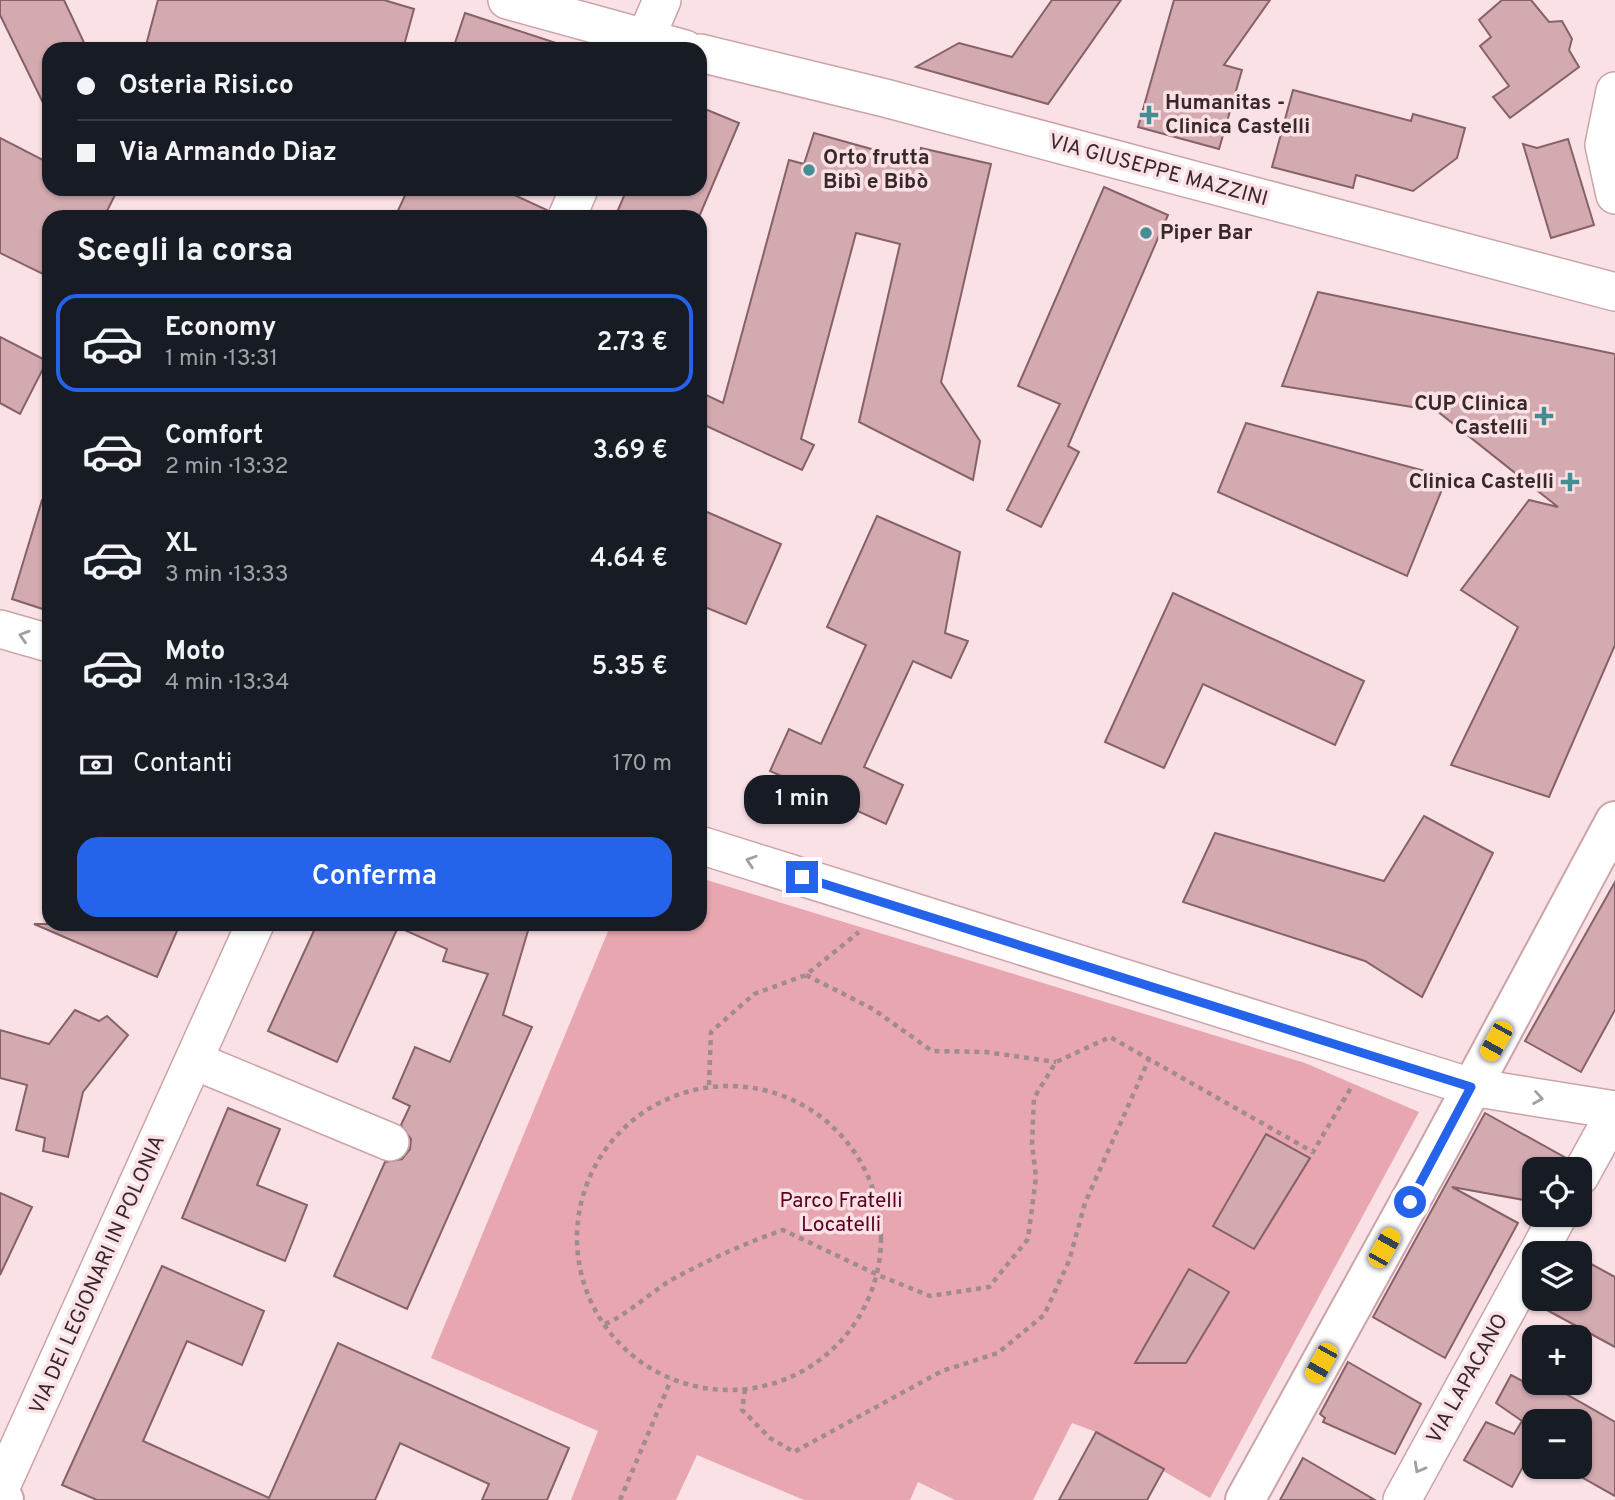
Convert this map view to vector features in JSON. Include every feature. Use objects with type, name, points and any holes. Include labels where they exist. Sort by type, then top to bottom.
[{"type":"street","points":[[507,0],[637,42]]},
{"type":"street","points":[[644,42],[662,0]]},
{"type":"street","name":"VIA GIUSEPPE MAZZINI","points":[[707,55],[885,98],[1615,292]]},
{"type":"street","points":[[1615,91],[1604,145],[1615,195]]},
{"type":"street","points":[[0,629],[42,641]]},
{"type":"street","points":[[1245,1500],[1615,821]]},
{"type":"street","points":[[707,847],[1471,1087],[1615,1112],[1590,1157]]},
{"type":"street","name":"VIA DEI LEGIONARI IN POLONIA","points":[[0,1489],[252,931]]},
{"type":"street","points":[[195,1060],[390,1142]]},
{"type":"street","name":"VIA LAPACANO","points":[[1402,1500],[1522,1282]]},
{"type":"path","points":[[709,1085],[711,1032],[754,994],[806,975],[862,929]]},
{"type":"path","points":[[806,975],[873,1009],[932,1051],[986,1052],[1056,1062],[1110,1037],[1313,1153],[1354,1082]]},
{"type":"path","points":[[745,1389],[742,1410],[770,1438],[794,1452],[942,1371],[998,1353],[1044,1315],[1069,1261],[1086,1203],[1149,1059]]},
{"type":"path","points":[[605,1324],[622,1316],[671,1280],[748,1242],[783,1230],[878,1275],[930,1296],[989,1287],[1028,1239],[1036,1177],[1032,1144],[1034,1098],[1056,1062]]},
{"type":"path","points":[[709,1085],[769,1089],[822,1115],[862,1160],[881,1216],[878,1275],[862,1315],[834,1350],[799,1375],[745,1389],[714,1390],[671,1380],[622,1349],[589,1302],[575,1246],[582,1189],[610,1139],[654,1102],[709,1085]]},
{"type":"path","points":[[620,1500],[671,1380]]},
{"type":"green space","name":"Parco Fratelli Locatelli","points":[[707,880],[1305,1063],[1419,1112],[1210,1498],[1096,1432],[1072,1423],[1033,1500],[955,1500],[918,1482],[910,1500],[804,1500],[697,1455],[676,1500],[571,1500],[598,1431],[431,1358],[608,931],[707,931]]},
{"type":"building","points":[[0,0],[64,0],[84,42],[42,42],[42,101],[0,15]]},
{"type":"building","points":[[158,0],[384,0],[414,9],[405,42],[147,42]]},
{"type":"building","points":[[1052,0],[1121,0],[1048,104],[916,67],[959,43],[1012,57]]},
{"type":"building","points":[[1174,0],[1270,0],[1224,65],[1242,70],[1219,149],[1138,127]]},
{"type":"building","points":[[1502,0],[1531,0],[1549,22],[1562,21],[1572,39],[1569,50],[1579,67],[1510,118],[1493,97],[1509,86],[1480,46],[1491,37],[1479,20]]},
{"type":"building","points":[[465,13],[553,42],[455,42]]},
{"type":"building","points":[[1293,90],[1411,121],[1413,114],[1465,128],[1457,158],[1413,191],[1356,175],[1353,188],[1272,167]]},
{"type":"building","points":[[707,110],[739,123],[702,210],[618,210],[624,196],[707,196]]},
{"type":"building","points":[[814,133],[918,162],[921,148],[991,164],[941,382],[980,441],[973,480],[859,422],[900,244],[856,233],[801,439],[814,445],[802,470],[707,426],[707,395],[723,403],[789,160],[804,164]]},
{"type":"building","points":[[0,138],[42,159],[42,196],[114,196],[108,210],[42,210],[42,274],[0,253]]},
{"type":"building","points":[[1568,139],[1594,225],[1551,238],[1523,144],[1537,148]]},
{"type":"building","points":[[1104,187],[1168,215],[1068,446],[1079,452],[1041,527],[1007,510],[1060,404],[1018,386]]},
{"type":"building","points":[[405,196],[516,196],[547,210],[398,210]]},
{"type":"building","points":[[1318,292],[1615,354],[1615,645],[1549,797],[1451,765],[1518,627],[1461,590],[1529,500],[1558,507],[1437,411],[1282,386]]},
{"type":"building","points":[[0,337],[42,358],[42,371],[20,414],[0,403]]},
{"type":"building","points":[[1246,423],[1447,477],[1407,576],[1218,492]]},
{"type":"building","points":[[42,500],[42,609],[12,599]]},
{"type":"building","points":[[707,512],[781,544],[746,624],[707,608]]},
{"type":"building","points":[[877,516],[960,552],[945,633],[968,641],[951,678],[913,661],[864,767],[903,785],[886,824],[770,771],[789,729],[821,744],[866,645],[827,627]]},
{"type":"building","points":[[1173,593],[1364,681],[1335,745],[1203,684],[1164,768],[1105,742]]},
{"type":"building","points":[[1424,816],[1493,853],[1422,997],[1365,961],[1183,902],[1215,833],[1384,881]]},
{"type":"building","points":[[1615,882],[1615,1010],[1581,1072],[1525,1041]]},
{"type":"building","points":[[50,931],[177,931],[157,977]]},
{"type":"building","points":[[314,931],[396,931],[337,1062],[268,1031]]},
{"type":"building","points":[[407,931],[528,931],[503,1015],[532,1027],[407,1309],[334,1276],[385,1162],[402,1159],[410,1149],[411,1139],[401,1125],[410,1106],[393,1098],[415,1047],[450,1062],[488,974],[443,961],[447,949]]},
{"type":"building","points":[[75,1010],[99,1021],[107,1016],[128,1035],[83,1092],[68,1157],[43,1151],[45,1138],[16,1130],[27,1085],[0,1078],[0,1030],[49,1044]]},
{"type":"building","points":[[228,1108],[280,1129],[257,1185],[307,1205],[285,1261],[182,1218]]},
{"type":"building","points":[[1485,1113],[1564,1157],[1522,1157],[1522,1200],[1452,1187],[1518,1223],[1445,1358],[1373,1317]]},
{"type":"building","points":[[1266,1134],[1310,1158],[1254,1249],[1213,1226]]},
{"type":"building","points":[[0,1193],[32,1207],[0,1275]]},
{"type":"building","points":[[1592,1265],[1615,1277],[1615,1347],[1592,1335],[1592,1325],[1574,1325],[1549,1311],[1592,1311]]},
{"type":"building","points":[[162,1266],[264,1311],[242,1365],[187,1341],[143,1441],[269,1498],[338,1343],[569,1448],[547,1500],[482,1500],[489,1484],[400,1443],[375,1500],[97,1500],[62,1485]]},
{"type":"building","points":[[1189,1269],[1229,1292],[1186,1363],[1135,1363]]},
{"type":"building","points":[[1348,1362],[1421,1404],[1395,1454],[1323,1422],[1325,1418],[1320,1414]]},
{"type":"building","points":[[1511,1375],[1522,1381],[1522,1395],[1568,1395],[1615,1422],[1615,1496],[1585,1479],[1592,1479],[1592,1409],[1522,1409],[1522,1421],[1496,1403]]},
{"type":"building","points":[[1522,1421],[1522,1468],[1512,1487],[1464,1460],[1486,1422],[1514,1434]]},
{"type":"building","points":[[1096,1432],[1164,1469],[1147,1500],[1059,1500]]},
{"type":"building","points":[[1303,1458],[1375,1500],[1280,1500]]},
{"type":"place","name":"Humanitas - Clinica Castelli","points":[[1149,115]]},
{"type":"place","name":"Orto frutta Bibì e Bibò","points":[[809,170]]},
{"type":"place","name":"Piper Bar","points":[[1146,233]]},
{"type":"place","name":"CUP Clinica Castelli","points":[[1544,416]]},
{"type":"place","name":"Clinica Castelli","points":[[1570,482]]},
{"type":"route","points":[[802,877],[1471,1087],[1410,1202]]}]
